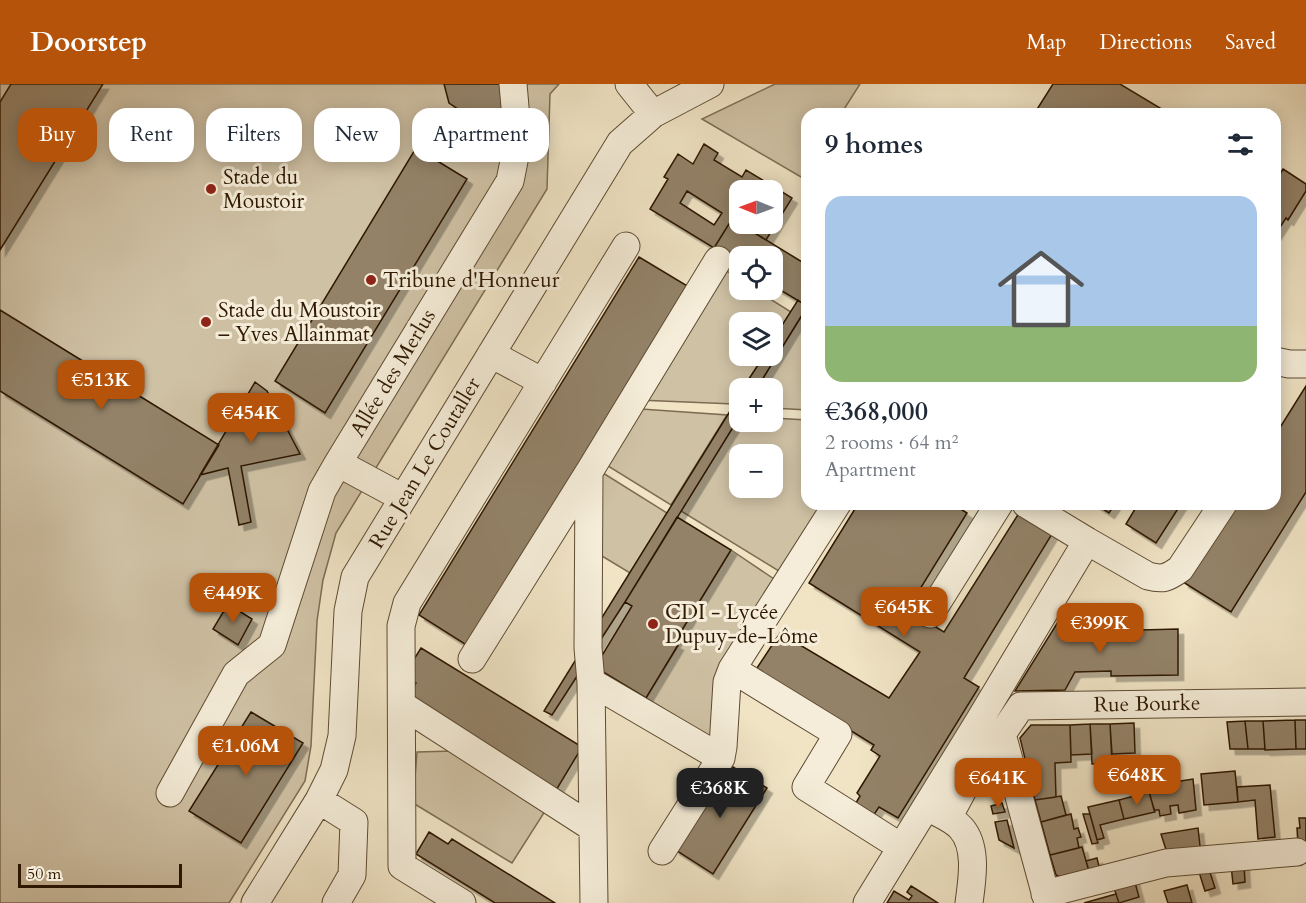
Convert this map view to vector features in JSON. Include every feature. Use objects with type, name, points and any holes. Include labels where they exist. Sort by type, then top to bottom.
[{"type":"street","name":"Allée des Merlus","points":[[170,793],[236,674],[272,645],[322,491],[510,181],[518,141],[513,84]]},
{"type":"street","points":[[629,84],[653,114]]},
{"type":"street","name":"Rue Jean Le Coutaller","points":[[255,903],[320,800],[334,770],[342,736],[348,611],[355,577],[620,143],[653,114],[710,84]]},
{"type":"street","points":[[462,903],[402,866],[401,626],[407,603],[626,246]]},
{"type":"street","points":[[472,659],[590,472],[718,260]]},
{"type":"street","points":[[491,354],[543,382]]},
{"type":"street","points":[[1281,362],[1306,364]]},
{"type":"street","points":[[338,463],[403,498]]},
{"type":"street","points":[[590,472],[588,648],[591,681],[594,903]]},
{"type":"street","points":[[662,851],[721,758],[727,682],[732,669],[833,510]]},
{"type":"street","points":[[930,614],[995,510]]},
{"type":"street","points":[[1036,510],[1148,576],[1158,579],[1169,577],[1180,569],[1219,510]]},
{"type":"street","points":[[937,813],[1088,541]]},
{"type":"street","points":[[732,669],[838,734],[806,787],[902,847]]},
{"type":"street","points":[[591,681],[721,758]]},
{"type":"street","name":"Rue Bourke","points":[[1002,734],[1021,706],[1306,702]]},
{"type":"street","points":[[402,705],[593,828]]},
{"type":"street","points":[[867,903],[902,847],[937,813],[1002,734]]},
{"type":"street","points":[[1002,734],[1046,898],[1166,863],[1297,852]]},
{"type":"street","points":[[320,800],[354,822],[352,875],[336,903]]},
{"type":"street","points":[[937,813],[961,828],[971,843],[973,875],[969,903]]},
{"type":"shaded area","name":"Stade du Moustoir – Yves Allainmat","points":[[0,84],[559,84],[550,94],[549,126],[549,108],[412,108],[412,162],[548,162],[547,189],[336,533],[323,580],[317,621],[311,746],[305,781],[229,903],[0,903]]},
{"type":"shaded area","points":[[775,84],[860,84],[845,108],[801,108],[801,177],[702,119]]},
{"type":"shaded area","points":[[719,266],[729,272],[729,300],[772,300],[791,312],[783,325],[783,312],[729,312],[729,366],[757,366],[750,378],[729,378],[729,404],[638,400]]},
{"type":"shaded area","points":[[801,317],[801,410],[783,409],[783,378],[763,378],[771,366],[783,366],[783,346]]},
{"type":"shaded area","points":[[641,409],[727,415],[671,505],[608,466]]},
{"type":"shaded area","points":[[783,419],[801,420],[801,510],[822,510],[782,573],[681,511],[729,432],[783,432]]},
{"type":"shaded area","points":[[603,473],[667,513],[630,573],[592,550],[593,488]]},
{"type":"shaded area","points":[[731,550],[777,581],[715,740],[646,698],[678,646],[674,643]]},
{"type":"shaded area","points":[[454,751],[547,808],[512,863],[413,803],[417,752]]},
{"type":"building","points":[[11,84],[103,84],[88,108],[18,108],[18,162],[55,162],[0,250],[0,102]]},
{"type":"building","points":[[444,84],[509,84],[510,108],[456,108],[449,103]]},
{"type":"building","points":[[1053,84],[1120,84],[1160,108],[1038,108]]},
{"type":"building","points":[[704,144],[718,153],[714,160],[742,177],[746,170],[762,180],[729,180],[729,224],[714,248],[650,209],[668,179],[664,177],[678,154],[693,164]],"holes":[[[687,191],[722,213],[714,225],[680,203]]]},
{"type":"building","name":"Tribune d'Honneur","points":[[412,155],[412,162],[439,162],[467,179],[325,413],[275,381]]},
{"type":"building","points":[[1283,169],[1306,184],[1306,191],[1288,220],[1286,218],[1281,226],[1281,172]]},
{"type":"building","points":[[783,193],[792,198],[783,213]]},
{"type":"building","points":[[729,224],[729,234],[756,234],[776,246],[729,246],[729,257],[714,248]]},
{"type":"building","points":[[756,234],[770,234],[766,240]]},
{"type":"building","points":[[783,250],[801,261],[801,302],[783,292]]},
{"type":"building","points":[[639,257],[689,287],[468,646],[419,615]]},
{"type":"building","points":[[798,300],[801,302],[801,317],[783,346],[783,324]]},
{"type":"building","points":[[0,310],[219,445],[183,504],[0,391]]},
{"type":"building","points":[[757,366],[771,366],[763,378],[750,378]]},
{"type":"building","points":[[255,382],[267,391],[300,454],[241,466],[251,522],[239,525],[228,468],[200,475]]},
{"type":"building","points":[[1306,386],[1306,492],[1231,612],[1183,582],[1228,510],[1281,510],[1281,426]]},
{"type":"building","points":[[729,413],[730,432],[625,602],[552,715],[544,711]]},
{"type":"building","points":[[854,510],[962,510],[967,513],[907,610],[944,632],[1019,513],[1052,534],[964,678],[979,687],[898,818],[879,807],[871,819],[853,808],[860,796],[857,793],[880,756],[871,750],[874,745],[755,671],[780,633],[889,698],[920,652],[809,583]]},
{"type":"building","points":[[1134,510],[1177,510],[1156,543],[1126,524]]},
{"type":"building","name":"CDI - Lycée Dupuy-de-Lôme","points":[[677,517],[731,550],[674,643],[678,645],[646,698],[595,667],[632,606],[625,602]]},
{"type":"building","points":[[228,604],[252,619],[238,645],[213,629]]},
{"type":"building","points":[[1066,609],[1102,631],[1178,629],[1178,675],[1111,676],[1111,671],[1075,672],[1065,690],[1015,691]]},
{"type":"building","points":[[421,648],[582,747],[555,792],[406,700],[416,683],[404,675]]},
{"type":"building","points":[[251,712],[303,743],[241,843],[189,811]]},
{"type":"building","points":[[1295,720],[1306,720],[1306,749],[1296,749]]},
{"type":"building","points":[[1295,720],[1296,749],[1265,750],[1263,721]]},
{"type":"building","points":[[1245,721],[1248,749],[1230,749],[1227,722]]},
{"type":"building","points":[[1245,721],[1263,721],[1265,749],[1248,749]]},
{"type":"building","points":[[1134,723],[1135,753],[1112,754],[1110,724]]},
{"type":"building","points":[[1090,724],[1092,754],[1071,755],[1070,725]]},
{"type":"building","points":[[1090,724],[1110,724],[1112,763],[1092,764]]},
{"type":"building","points":[[1031,725],[1070,725],[1071,762],[1055,763],[1056,797],[1035,800],[1020,738]]},
{"type":"building","points":[[728,764],[767,788],[713,874],[674,849]]},
{"type":"building","points":[[1235,771],[1238,802],[1204,805],[1201,774]]},
{"type":"building","points":[[1193,779],[1196,810],[1179,813],[1178,805],[1170,806],[1171,814],[1160,816],[1159,810],[1154,810],[1149,791],[1155,790],[1155,785]]},
{"type":"building","points":[[1270,785],[1275,837],[1258,839],[1255,800],[1238,802],[1237,787]]},
{"type":"building","points":[[1149,792],[1155,812],[1124,819],[1119,800]]},
{"type":"building","points":[[1061,796],[1066,815],[1041,822],[1035,800]]},
{"type":"building","points":[[1119,800],[1124,819],[1100,825],[1104,838],[1097,840],[1088,807]]},
{"type":"building","points":[[1002,803],[1005,812],[993,814],[991,806]]},
{"type":"building","points":[[1071,814],[1074,829],[1078,828],[1081,837],[1077,838],[1079,848],[1050,855],[1041,822]]},
{"type":"building","points":[[1083,814],[1090,814],[1098,843],[1092,844]]},
{"type":"building","points":[[1299,818],[1306,818],[1306,843],[1298,844],[1297,828],[1300,828]]},
{"type":"building","points":[[1007,820],[1014,848],[999,840],[995,822]]},
{"type":"building","points":[[1198,828],[1201,855],[1168,856],[1161,834]]},
{"type":"building","points":[[429,832],[448,844],[452,839],[555,903],[495,903],[416,854]]},
{"type":"building","points":[[1082,847],[1091,878],[1070,883],[1056,875],[1050,855]]},
{"type":"building","points":[[1097,858],[1101,875],[1091,878],[1086,861]]},
{"type":"building","points":[[1244,864],[1245,882],[1233,884],[1231,865]]},
{"type":"building","points":[[1209,869],[1215,888],[1205,891],[1199,872]]},
{"type":"building","points":[[1134,879],[1139,897],[1119,903],[1113,885]]},
{"type":"building","points":[[1187,885],[1192,903],[1168,903],[1164,891]]},
{"type":"building","points":[[911,886],[938,903],[887,903],[894,891],[909,900],[912,896],[907,892]]},
{"type":"building","points":[[1116,894],[1119,903],[1084,903]]},
{"type":"place","name":"Stade du Moustoir","points":[[211,189]]},
{"type":"place","name":"Tribune d'Honneur","points":[[371,280]]},
{"type":"place","name":"Stade du Moustoir – Yves Allainmat","points":[[206,322]]},
{"type":"place","name":"CDI - Lycée Dupuy-de-Lôme","points":[[653,624]]}]
